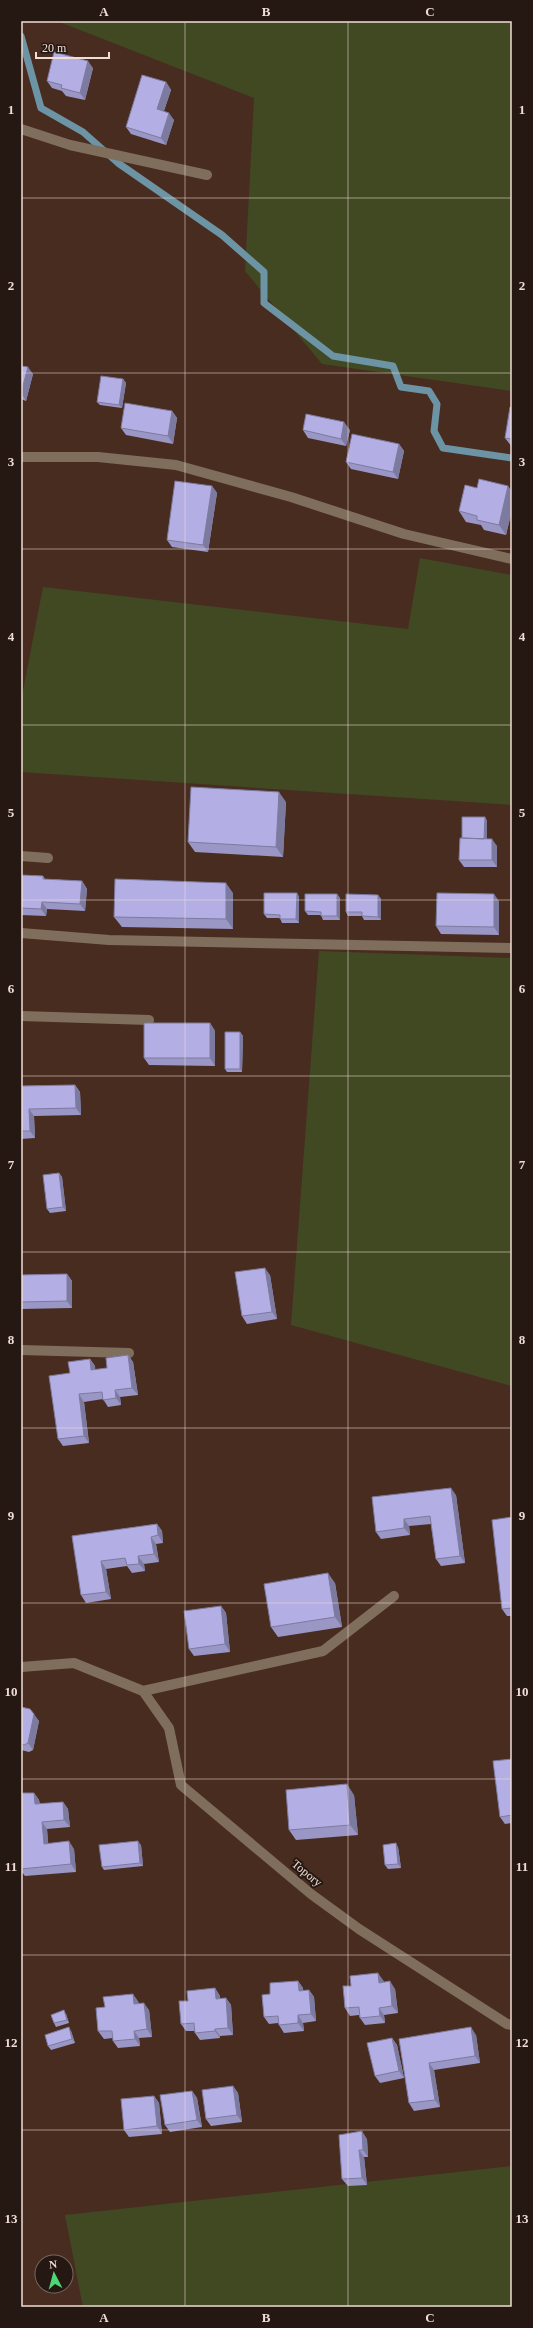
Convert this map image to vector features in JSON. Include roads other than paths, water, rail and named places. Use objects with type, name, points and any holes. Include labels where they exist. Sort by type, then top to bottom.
[{"type":"lane","points":[[21,129],[70,145],[207,175]]},
{"type":"lane","points":[[21,457],[98,457],[176,464],[290,497],[404,534],[512,559]]},
{"type":"lane","points":[[21,856],[48,858]]},
{"type":"lane","points":[[21,933],[109,940],[512,948]]},
{"type":"lane","points":[[21,1016],[149,1020]]},
{"type":"lane","points":[[21,1350],[129,1353]]},
{"type":"lane","points":[[21,1667],[74,1663],[143,1691],[323,1651],[394,1596]]},
{"type":"lane","name":"Topory","points":[[143,1691],[169,1728],[181,1785],[311,1894],[359,1929],[507,2024],[512,2025]]},
{"type":"waterway","points":[[21,36],[41,108],[83,132],[118,163],[222,235],[264,272],[264,303],[333,356],[393,366],[401,387],[429,391],[437,404],[434,431],[443,448],[512,458]]}]
